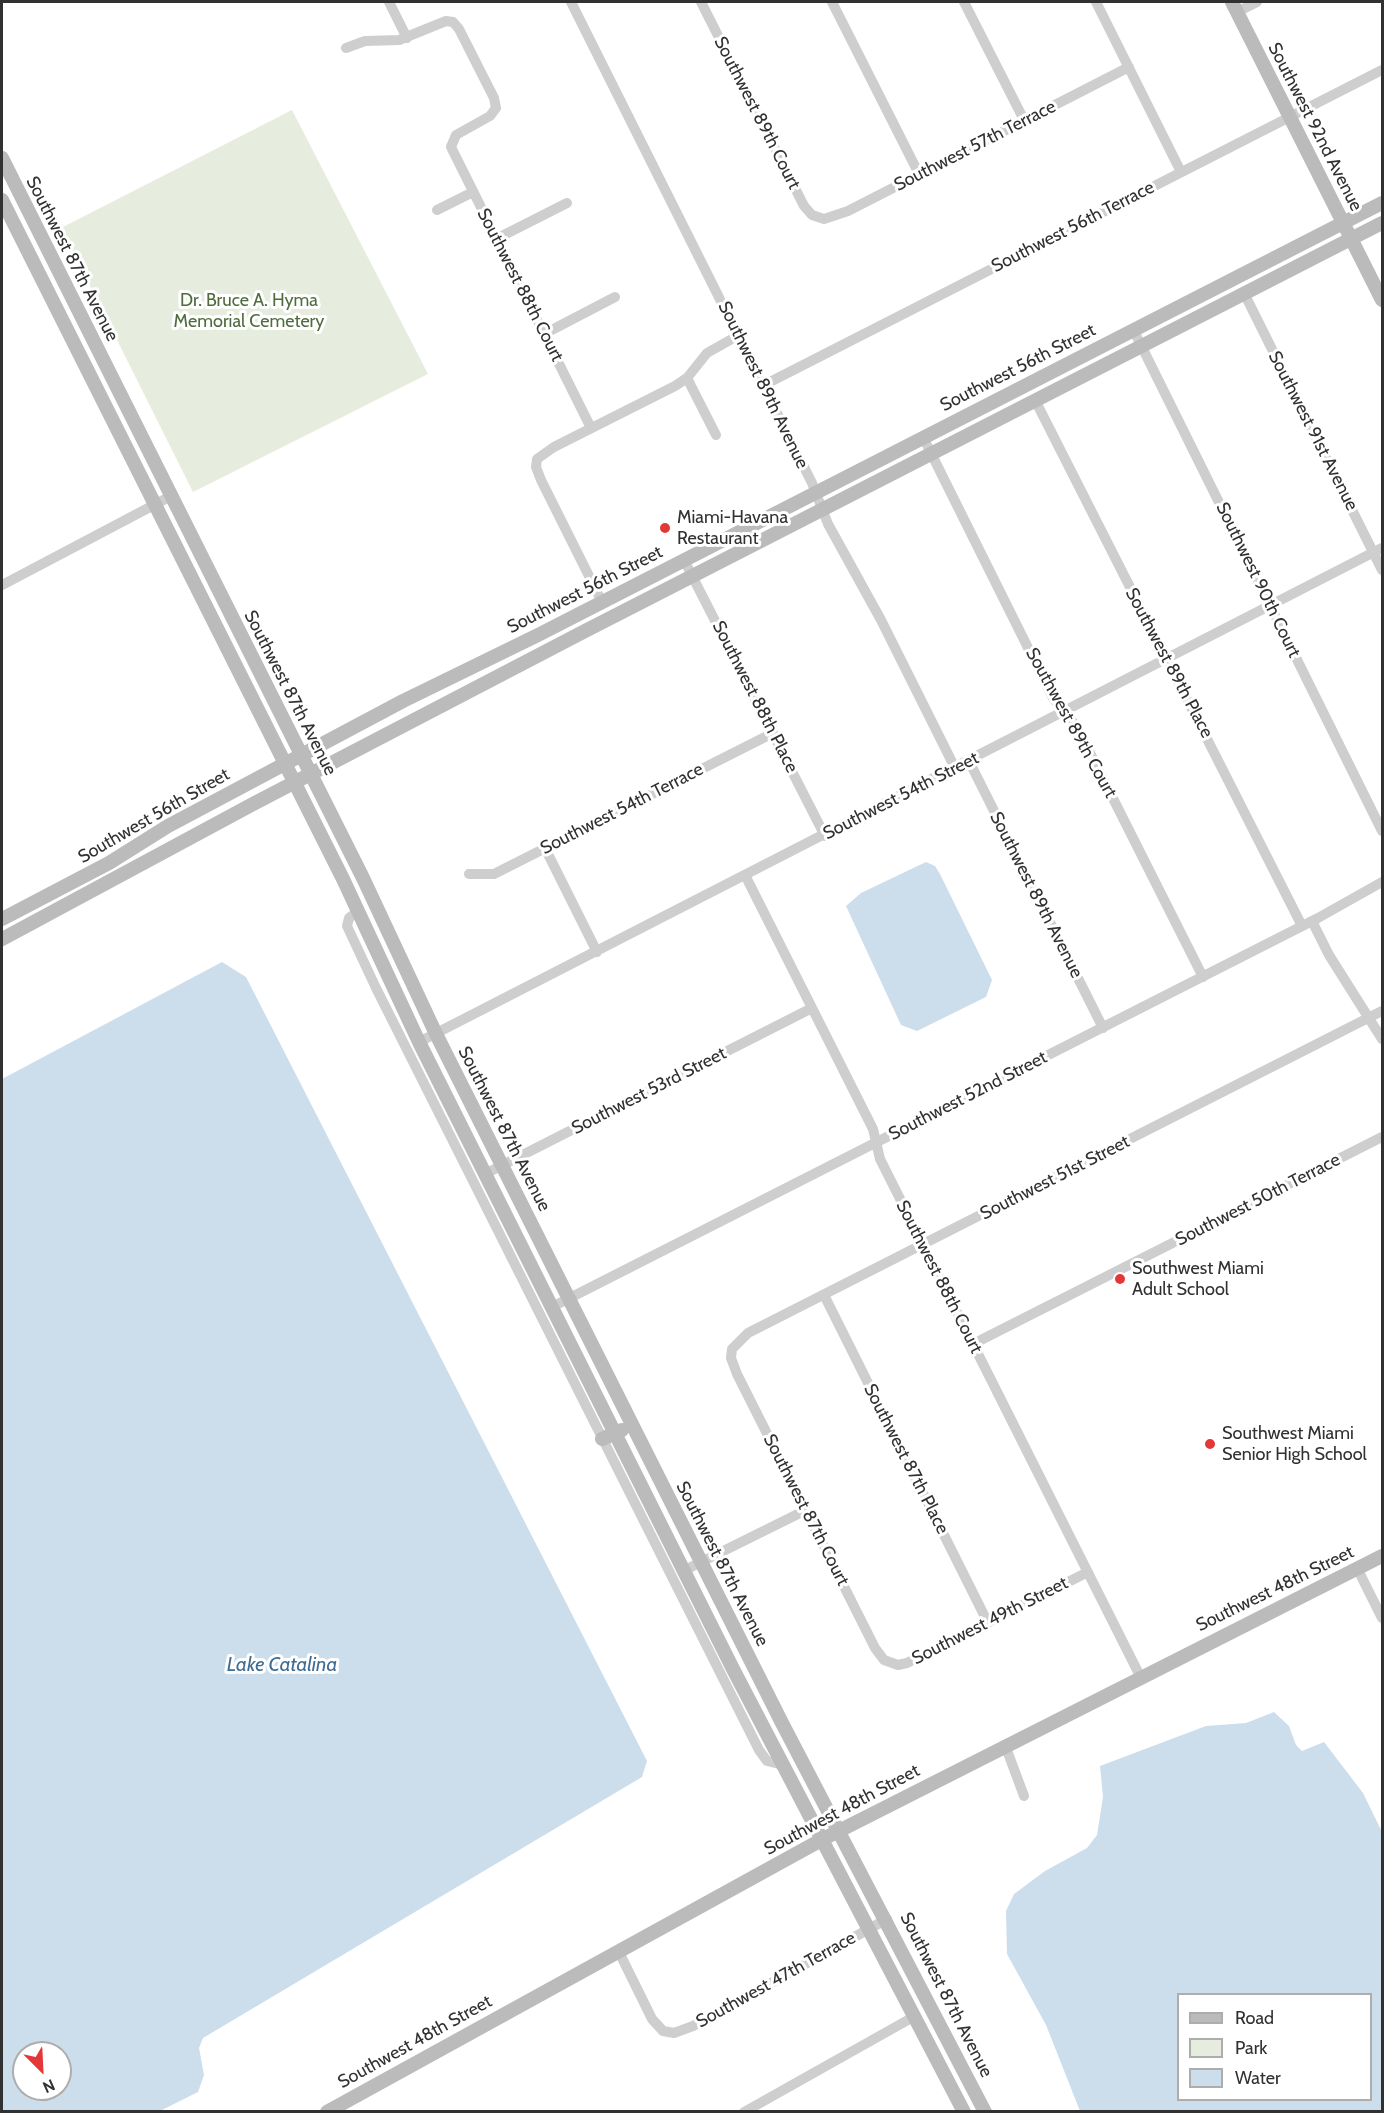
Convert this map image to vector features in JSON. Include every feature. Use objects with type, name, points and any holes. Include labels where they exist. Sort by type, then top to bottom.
[{"type":"main road","name":"Southwest 92nd Avenue","points":[[1234,7],[1383,300]]},
{"type":"main road","name":"Southwest 87th Avenue","points":[[2,158],[311,774],[436,1034],[568,1298],[839,1831],[986,2112]]},
{"type":"main road","name":"Southwest 87th Avenue","points":[[2,200],[285,763],[419,1042],[552,1306],[609,1436],[685,1570],[783,1765],[964,2112]]},
{"type":"main road","name":"Southwest 56th Street","points":[[2,920],[109,863],[168,826],[285,763],[1383,203]]},
{"type":"main road","name":"Southwest 56th Street","points":[[2,939],[294,782],[693,575],[1383,223]]},
{"type":"main road","points":[[20,237],[37,229]]},
{"type":"main road","points":[[41,279],[58,271]]},
{"type":"main road","points":[[86,369],[103,361]]},
{"type":"main road","points":[[358,911],[366,910],[383,922]]},
{"type":"main road","points":[[609,1436],[632,1425]]},
{"type":"main road","name":"Southwest 48th Street","points":[[327,2112],[823,1839],[1140,1676],[1383,1556]]},
{"type":"main road","points":[[915,2016],[932,2007]]},
{"type":"street","points":[[346,48],[365,41],[407,38],[389,2]]},
{"type":"street","name":"Southwest 89th Avenue","points":[[571,2],[764,385],[816,492],[822,510],[955,768]]},
{"type":"street","name":"Southwest 89th Court","points":[[701,2],[804,206],[808,212],[820,218]]},
{"type":"street","points":[[832,2],[919,174]]},
{"type":"street","points":[[964,2],[1024,120]]},
{"type":"street","points":[[1096,2],[1181,172]]},
{"type":"street","points":[[1234,7],[1257,2]]},
{"type":"street","name":"Southwest 88th Court","points":[[407,38],[438,23],[453,22],[495,101],[495,111],[483,121],[460,132],[451,142],[452,151],[591,428]]},
{"type":"street","name":"Southwest 57th Terrace","points":[[820,218],[836,216],[1129,67]]},
{"type":"street","name":"Southwest 56th Terrace","points":[[764,385],[1383,70]]},
{"type":"street","points":[[437,210],[473,192]]},
{"type":"street","points":[[496,239],[567,203]]},
{"type":"street","name":"Southwest 91st Avenue","points":[[1244,293],[1378,551],[1383,570]]},
{"type":"street","points":[[544,334],[615,297]]},
{"type":"street","name":"Southwest 90th Court","points":[[1133,329],[1383,831]]},
{"type":"street","points":[[602,602],[540,480],[536,467],[537,459],[554,447],[687,378],[707,353],[739,335]]},
{"type":"street","points":[[687,378],[716,435]]},
{"type":"street","name":"Southwest 89th Place","points":[[1035,400],[1307,924],[1383,1039]]},
{"type":"street","name":"Southwest 89th Court","points":[[923,437],[1053,698],[1082,737],[1203,977]]},
{"type":"street","points":[[2,585],[171,496]]},
{"type":"street","name":"Southwest 54th Street","points":[[419,1042],[1378,551]]},
{"type":"street","name":"Southwest 88th Place","points":[[684,560],[825,836]]},
{"type":"street","name":"Southwest 54th Terrace","points":[[468,874],[494,874],[773,733]]},
{"type":"street","name":"Southwest 89th Avenue","points":[[969,761],[1103,1028]]},
{"type":"street","points":[[545,848],[597,952]]},
{"type":"street","name":"Southwest 88th Court","points":[[745,875],[873,1129],[880,1159],[1140,1676]]},
{"type":"street","name":"Southwest 52nd Street","points":[[552,1306],[1307,924],[1383,882]]},
{"type":"street","name":"Southwest 87th Avenue","points":[[358,911],[347,921],[349,931],[609,1436],[759,1750],[767,1761],[783,1765]]},
{"type":"street","name":"Southwest 53rd Street","points":[[485,1174],[812,1008]]},
{"type":"street","name":"Southwest 51st Street","points":[[732,1349],[748,1333],[1383,1011]]},
{"type":"street","name":"Southwest 50th Terrace","points":[[973,1344],[1383,1137]]},
{"type":"street","name":"Southwest 87th Place","points":[[824,1295],[988,1623]]},
{"type":"street","name":"Southwest 87th Court","points":[[732,1349],[731,1358],[737,1374],[875,1648],[884,1660],[891,1664]]},
{"type":"street","points":[[685,1570],[806,1510]]},
{"type":"street","points":[[1357,1568],[1383,1618]]},
{"type":"street","name":"Southwest 49th Street","points":[[891,1664],[907,1663],[1088,1572]]},
{"type":"street","points":[[1005,1745],[1024,1796]]},
{"type":"street","name":"Southwest 47th Terrace","points":[[618,1950],[650,2014],[663,2031],[674,2033],[886,1919]]},
{"type":"street","points":[[744,2112],[915,2016]]},
{"type":"green space","name":"Dr. Bruce A. Hyma Memorial Cemetery","points":[[292,110],[428,374],[193,492],[61,228]]},
{"type":"water","points":[[926,862],[935,866],[940,874],[992,980],[986,997],[917,1031],[901,1025],[846,906],[861,893]]},
{"type":"water","name":"Lake Catalina","points":[[222,962],[246,977],[647,1761],[642,1777],[203,2038],[199,2048],[204,2075],[198,2092],[160,2111],[2,2111],[2,1079]]},
{"type":"water","points":[[1274,1712],[1289,1726],[1296,1745],[1302,1751],[1324,1742],[1363,1793],[1382,1832],[1382,2111],[1080,2111],[1046,2025],[1007,1954],[1006,1911],[1014,1894],[1045,1871],[1087,1848],[1097,1835],[1103,1797],[1100,1766],[1206,1726],[1246,1723]]},
{"type":"place","name":"Miami-Havana Restaurant","points":[[665,528]]},
{"type":"place","name":"Southwest Miami Adult School","points":[[1120,1279]]},
{"type":"place","name":"Southwest Miami Senior High School","points":[[1210,1444]]}]
